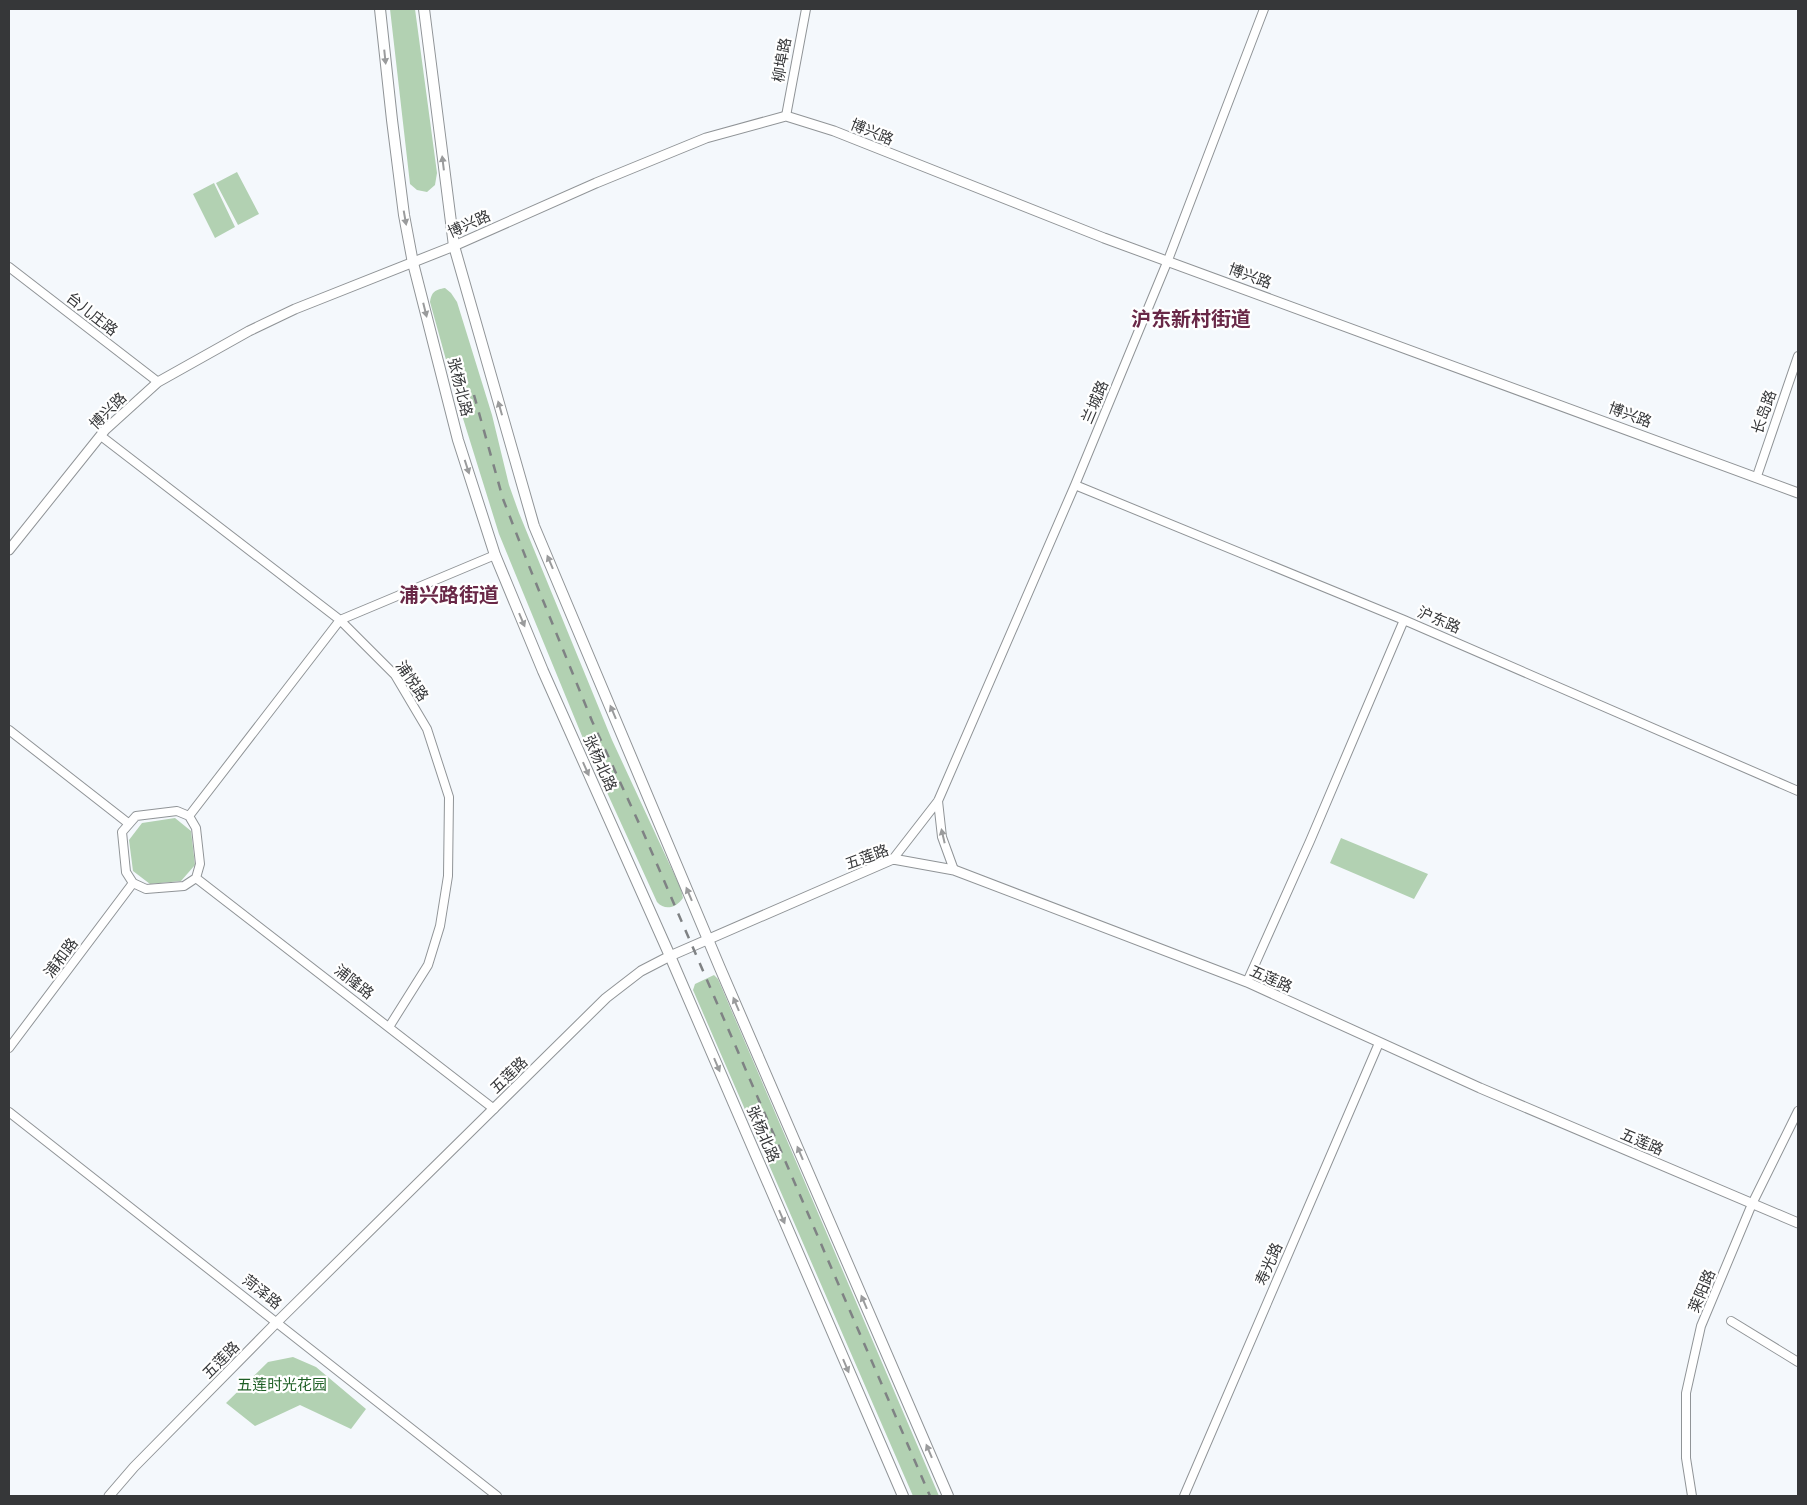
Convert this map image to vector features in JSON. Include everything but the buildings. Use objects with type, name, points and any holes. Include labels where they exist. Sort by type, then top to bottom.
[{"type":"main road","name":"张杨北路","points":[[380,9],[404,215],[413,263],[458,440],[495,555],[543,671],[670,956],[903,1496]]},
{"type":"main road","name":"张杨北路","points":[[424,9],[454,246],[534,526],[708,939],[948,1496]]},
{"type":"street","name":"柳埠路","points":[[786,116],[806,9]]},
{"type":"street","name":"兰城路","points":[[893,859],[938,801],[1075,485],[1168,260],[1264,9]]},
{"type":"street","name":"博兴路","points":[[9,550],[105,430],[158,382],[249,331],[295,309],[454,246],[596,183],[706,138],[786,116],[834,132],[1104,238],[1757,476],[1798,493]]},
{"type":"street","name":"台儿庄路","points":[[9,267],[158,382]]},
{"type":"street","name":"长岛路","points":[[1757,476],[1798,356]]},
{"type":"street","name":"浦悦路","points":[[100,436],[340,620],[394,675],[427,728],[449,797],[448,876],[440,926],[428,964],[390,1027]]},
{"type":"street","points":[[1075,485],[1404,620]]},
{"type":"street","points":[[189,816],[340,620],[495,555]]},
{"type":"street","name":"沪东路","points":[[1247,982],[1310,841],[1404,620],[1798,791]]},
{"type":"street","points":[[9,730],[128,823]]},
{"type":"street","name":"兰城路","points":[[938,801],[942,837],[954,870]]},
{"type":"street","points":[[177,811],[189,816],[196,828],[200,864],[196,878],[184,886],[146,889],[133,883],[126,872],[122,832],[128,823],[136,816],[177,811]]},
{"type":"street","name":"五莲路","points":[[109,1496],[144,1457],[277,1322],[606,998],[641,971],[670,956],[893,859],[954,870],[1247,982],[1480,1088],[1798,1223]]},
{"type":"street","name":"浦隆路","points":[[196,878],[494,1109]]},
{"type":"street","name":"浦和路","points":[[9,1048],[133,883]]},
{"type":"street","name":"寿光路","points":[[1184,1496],[1379,1043]]},
{"type":"street","name":"莱阳路","points":[[1692,1496],[1686,1458],[1686,1393],[1702,1326],[1752,1204],[1798,1110]]},
{"type":"street","name":"菏泽路","points":[[9,1112],[497,1496]]},
{"type":"street","points":[[1731,1321],[1798,1362]]},
{"type":"green space","points":[[390,9],[415,9],[437,173],[435,185],[427,192],[417,190],[410,184]]},
{"type":"green space","points":[[237,172],[259,214],[238,225],[216,183]]},
{"type":"green space","points":[[214,183],[235,227],[215,238],[193,194]]},
{"type":"green space","points":[[445,288],[457,302],[492,415],[509,485],[519,513],[612,740],[681,889],[683,898],[674,906],[663,907],[657,902],[589,753],[499,534],[456,396],[430,302],[434,292]]},
{"type":"green space","points":[[175,818],[191,831],[195,865],[181,881],[150,884],[133,871],[129,840],[142,823]]},
{"type":"green space","points":[[1341,838],[1428,874],[1414,899],[1330,863]]},
{"type":"green space","points":[[714,975],[718,979],[939,1496],[913,1496],[693,990],[695,984]]},
{"type":"green space","name":"五莲时光花园","points":[[293,1357],[316,1367],[366,1409],[351,1429],[300,1405],[255,1426],[226,1403],[268,1362]]},
{"type":"railway","points":[[474,395],[503,499],[592,721],[643,832],[930,1496]]},
{"type":"district","name":"沪东新村街道","points":[[1191,319]]},
{"type":"district","name":"浦兴路街道","points":[[449,595]]}]
